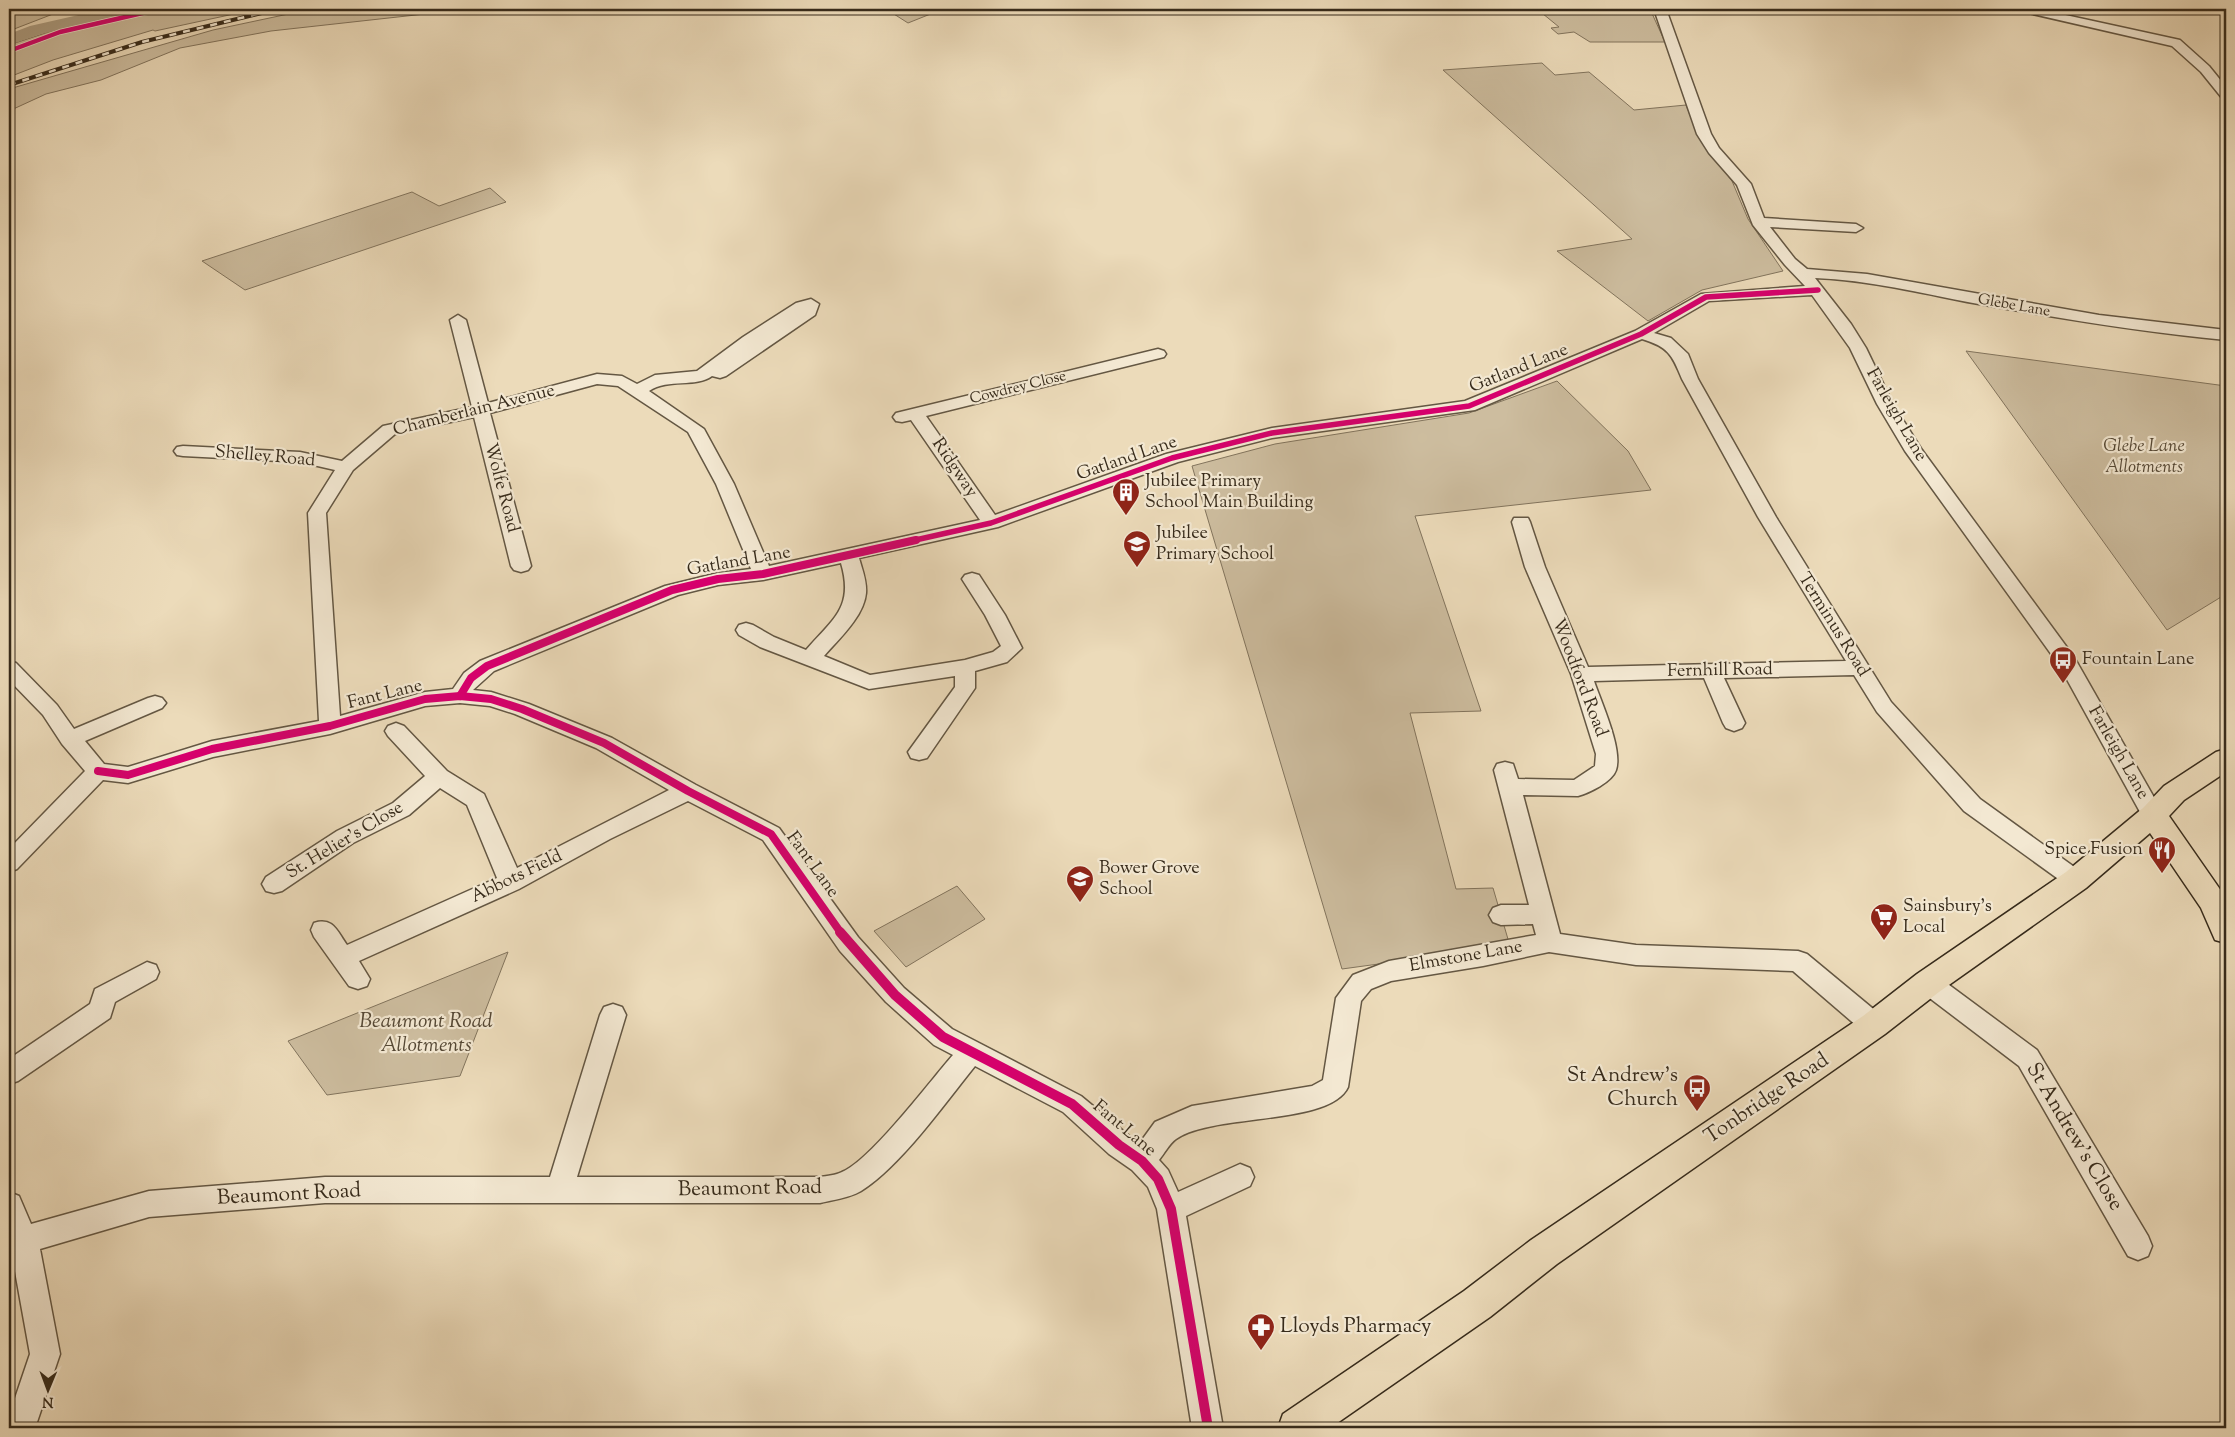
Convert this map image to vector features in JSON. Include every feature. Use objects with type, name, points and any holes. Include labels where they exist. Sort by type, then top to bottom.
[{"type":"main road","name":"Tonbridge Road","points":[[1297,1428],[1477,1304],[1544,1252],[1874,1025],[1928,983],[2076,880],[2153,815],[2174,793],[2226,759]]},
{"type":"main road","points":[[2153,815],[2214,903],[2226,931]]},
{"type":"street","name":"Farleigh Lane","points":[[1660,9],[1704,134],[1714,150],[1744,184],[1758,222],[1790,262],[1818,290],[1858,348],[1885,404],[1914,451],[2067,662],[2153,815]]},
{"type":"street","points":[[2024,9],[2176,44],[2205,69],[2226,95]]},
{"type":"street","points":[[1758,222],[1856,228]]},
{"type":"street","name":"Glebe Lane","points":[[1803,273],[1841,274],[2058,314],[2182,332],[2226,336]]},
{"type":"street","name":"Gatland Lane","points":[[460,696],[465,685],[474,674],[487,666],[672,590],[718,579],[763,574],[849,556],[991,523],[1172,458],[1272,433],[1469,406],[1641,334],[1706,297],[1818,290]]},
{"type":"street","name":"Wolfe Road","points":[[458,320],[521,566]]},
{"type":"street","name":"Terminus Road","points":[[1641,334],[1665,341],[1680,354],[1690,380],[1722,440],[1884,707],[1972,805],[2076,880]]},
{"type":"street","points":[[637,391],[655,380],[702,376],[754,344]]},
{"type":"street","name":"Cowdrey Close","points":[[909,415],[1132,354],[1158,354]]},
{"type":"street","name":"Chamberlain Avenue","points":[[330,726],[317,513],[346,466],[389,430],[481,410],[597,379],[622,381],[694,429],[725,484],[763,574]]},
{"type":"street","name":"Ridgway","points":[[909,415],[991,523]]},
{"type":"street","name":"Shelley Road","points":[[183,451],[300,457],[346,466]]},
{"type":"street","name":"Woodford Road","points":[[1521,522],[1535,567],[1581,674],[1607,754],[1604,770],[1578,788],[1508,778],[1549,937]]},
{"type":"street","points":[[810,659],[852,608],[856,595],[856,582],[849,556]]},
{"type":"street","points":[[746,630],[760,639],[855,674],[869,682],[965,667],[1000,657],[1012,648],[995,615],[972,579]]},
{"type":"street","points":[[919,752],[965,688],[965,667]]},
{"type":"street","points":[[9,668],[50,710],[70,739],[98,771],[9,863]]},
{"type":"street","name":"Fernhill Road","points":[[1581,674],[1859,668]]},
{"type":"street","points":[[1711,671],[1734,723]]},
{"type":"street","name":"Fant Lane","points":[[98,771],[128,775],[212,749],[330,726],[425,699],[460,696],[491,699],[595,739],[688,791],[771,834],[858,956],[895,995],[943,1037],[1072,1104],[1119,1145],[1142,1161],[1158,1179],[1171,1209],[1208,1428]]},
{"type":"street","points":[[70,739],[125,724],[155,703]]},
{"type":"street","points":[[396,730],[439,777],[476,800],[511,882]]},
{"type":"street","name":"St. Helier's Close","points":[[274,884],[345,837],[401,809],[439,777]]},
{"type":"street","name":"Abbots Field","points":[[342,958],[511,882],[602,833],[688,791]]},
{"type":"street","points":[[1501,915],[1542,914]]},
{"type":"street","points":[[323,930],[358,979]]},
{"type":"street","name":"Elmstone Lane","points":[[1142,1161],[1165,1131],[1192,1118],[1317,1097],[1335,1087],[1349,998],[1362,982],[1389,971],[1483,956],[1549,942],[1636,955],[1798,961],[1874,1025]]},
{"type":"street","points":[[9,1073],[102,1010],[104,996],[147,972]]},
{"type":"street","name":"St Andrew's Close","points":[[1928,983],[2028,1058],[2138,1246]]},
{"type":"street","points":[[560,1189],[613,1014]]},
{"type":"street","name":"Beaumont Road","points":[[24,1240],[149,1204],[325,1190],[560,1189],[787,1192],[820,1190],[850,1183],[866,1171],[889,1149],[972,1052]]},
{"type":"street","points":[[1171,1209],[1240,1177]]},
{"type":"street","points":[[9,1205],[24,1240],[44,1354],[20,1428]]},
{"type":"green space","points":[[26,9],[66,9],[9,31],[9,16]]},
{"type":"green space","points":[[143,9],[257,9],[153,30],[53,60],[9,77],[9,45],[79,22]]},
{"type":"green space","points":[[312,9],[470,9],[271,31],[180,48],[101,80],[46,94],[9,111],[9,89],[213,30]]},
{"type":"green space","points":[[886,9],[936,9],[938,11],[908,23]]},
{"type":"green space","points":[[1537,9],[1650,9],[1665,42],[1590,42],[1574,32],[1558,34],[1551,28],[1559,27]]},
{"type":"green space","points":[[1542,63],[1555,75],[1589,72],[1634,110],[1686,105],[1699,138],[1732,181],[1748,219],[1783,271],[1702,290],[1648,321],[1557,251],[1632,239],[1443,70]]},
{"type":"green space","points":[[490,188],[506,202],[245,290],[202,261],[412,192],[439,206]]},
{"type":"green space","name":"Glebe Lane Allotments","points":[[1966,351],[2226,386],[2226,594],[2167,630]]},
{"type":"green space","points":[[1557,381],[1628,451],[1651,490],[1415,516],[1481,711],[1410,713],[1456,889],[1493,888],[1510,946],[1342,969],[1192,466],[1275,444],[1469,413]]},
{"type":"green space","points":[[957,886],[985,919],[906,967],[874,931]]},
{"type":"green space","name":"Beaumont Road Allotments","points":[[508,952],[460,1076],[327,1095],[288,1041]]},
{"type":"waterway","points":[[9,40],[36,30],[126,9]]},
{"type":"railway","points":[[9,85],[142,42],[278,9]]},
{"type":"cycle path","points":[[9,51],[60,32],[160,9]]},
{"type":"cycle path","points":[[460,696],[471,678],[487,666],[672,590],[718,579],[763,574],[991,523],[1172,458],[1272,433],[1469,406],[1641,334],[1706,297],[1818,290]]},
{"type":"cycle path","points":[[98,771],[128,775],[212,749],[330,726],[425,699],[460,696],[491,699],[522,709],[604,743],[688,791],[771,834],[849,944],[895,995],[943,1037],[1072,1104],[1119,1145],[1142,1161],[1158,1179],[1171,1209],[1208,1428]]},
{"type":"place","name":"Jubilee Primary School Main Building","points":[[1126,516]]},
{"type":"place","name":"Jubilee Primary School","points":[[1137,568]]},
{"type":"place","name":"Fountain Lane","points":[[2063,684]]},
{"type":"place","name":"Spice Fusion","points":[[2162,874]]},
{"type":"place","name":"Bower Grove School","points":[[1080,903]]},
{"type":"place","name":"Sainsbury's Local","points":[[1884,941]]},
{"type":"place","name":"St Andrew's Church","points":[[1697,1112]]},
{"type":"place","name":"Lloyds Pharmacy","points":[[1261,1351]]}]
